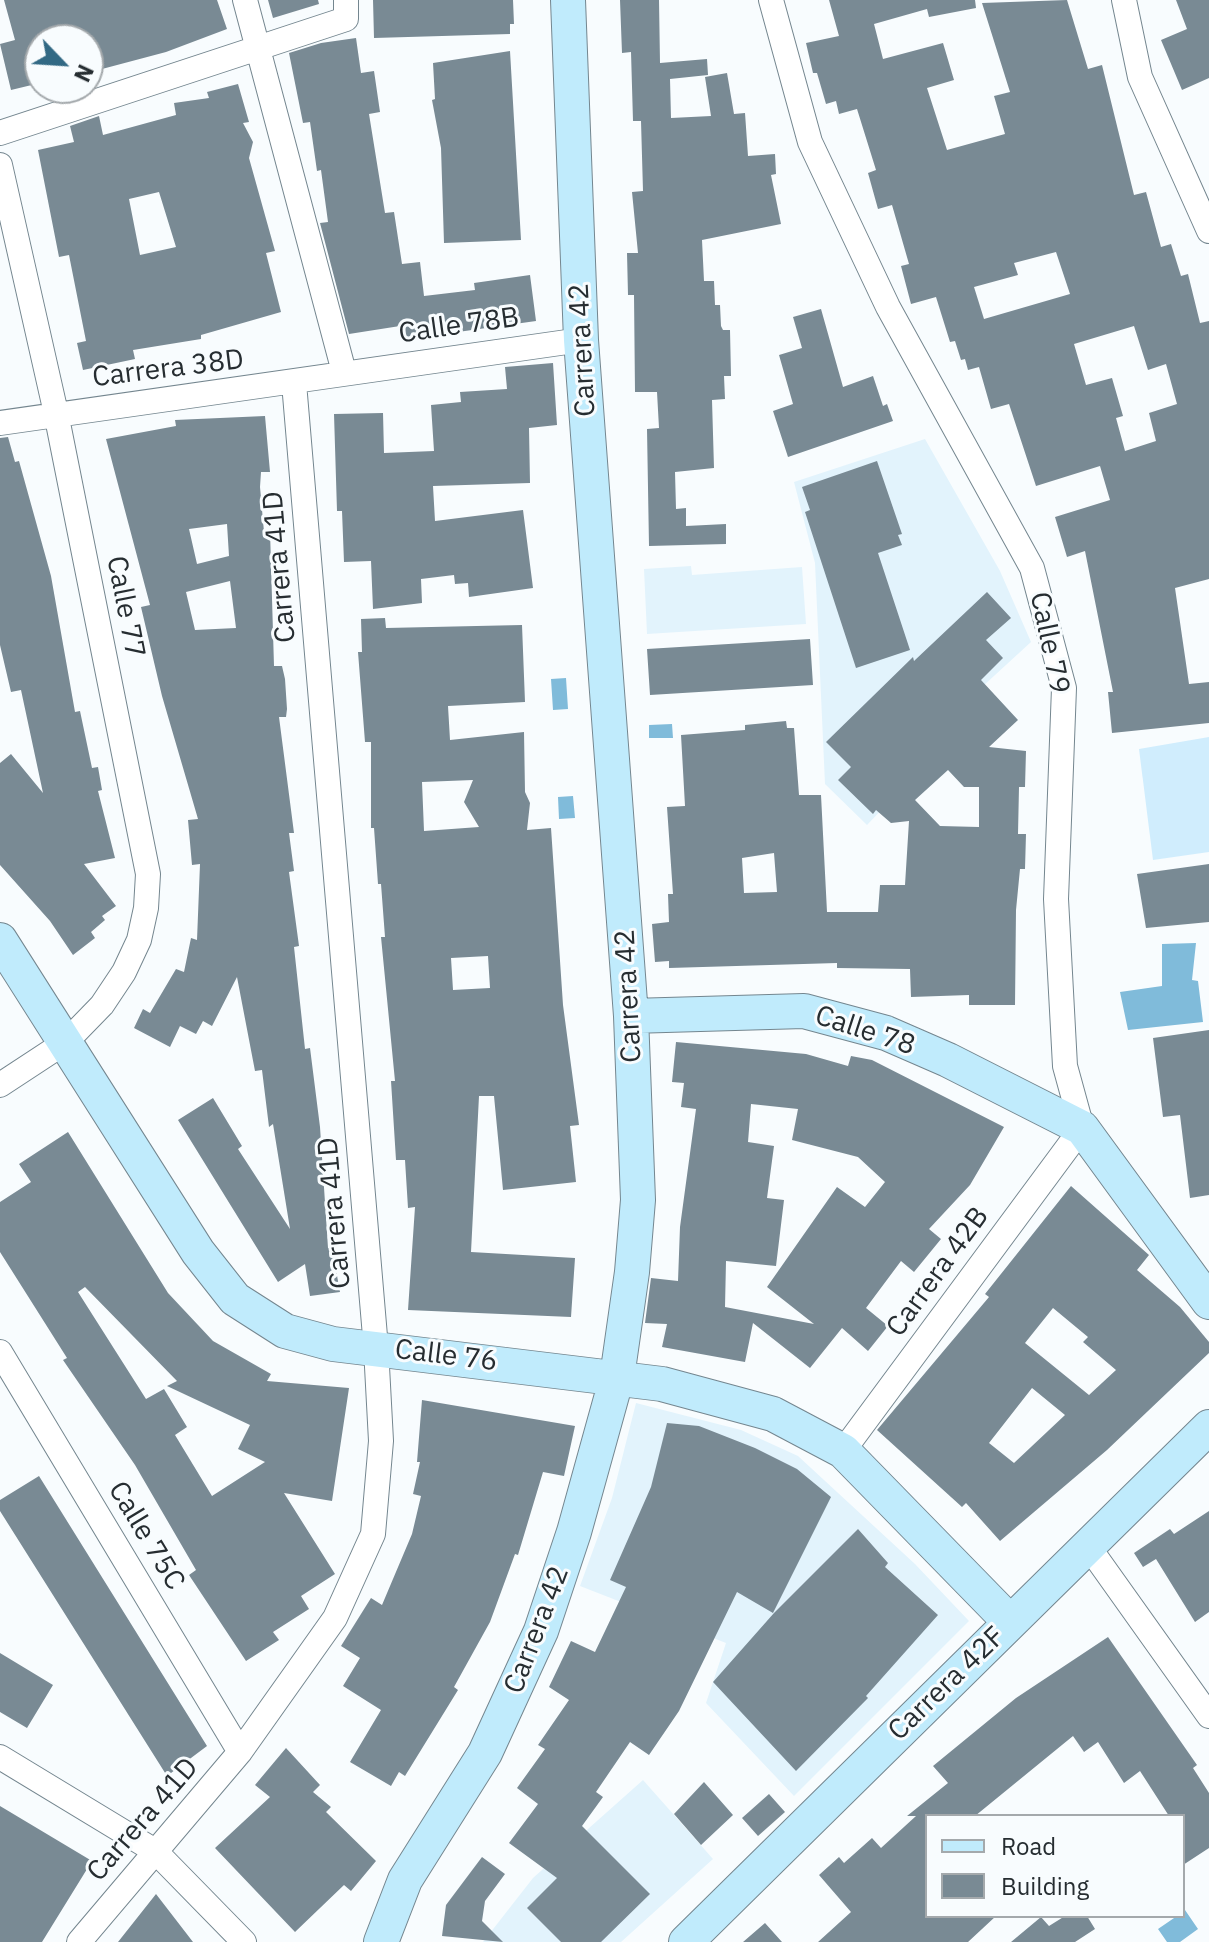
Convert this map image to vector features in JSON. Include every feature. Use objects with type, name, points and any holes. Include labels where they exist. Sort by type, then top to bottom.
[{"type":"street","points":[[245,0],[344,372]]},
{"type":"street","name":"Carrera 42","points":[[381,1942],[405,1880],[485,1753],[541,1631],[574,1532],[617,1377],[638,1200],[631,1016],[581,340],[568,0]]},
{"type":"street","name":"Calle 79","points":[[771,0],[810,142],[888,307],[1032,568],[1064,688],[1056,899],[1065,1066],[1082,1128],[1209,1302]]},
{"type":"street","points":[[1124,0],[1140,77],[1209,231]]},
{"type":"street","points":[[0,133],[130,93],[346,9]]},
{"type":"street","name":"Calle 77","points":[[0,165],[56,413],[148,874],[146,908],[139,940],[124,972],[102,1005],[67,1041],[0,1085]]},
{"type":"street","name":"Calle 78B","points":[[344,372],[581,340]]},
{"type":"street","name":"Carrera 38D","points":[[0,423],[294,383],[344,372]]},
{"type":"street","name":"Carrera 41D","points":[[79,1942],[240,1752],[335,1618],[373,1534],[381,1441],[376,1348],[294,383]]},
{"type":"street","name":"Calle 76","points":[[0,940],[67,1041],[198,1252],[235,1299],[285,1331],[333,1344],[662,1384],[773,1414],[843,1451],[1010,1622]]},
{"type":"street","name":"Calle 78","points":[[631,1016],[804,1011],[886,1033],[1082,1128]]},
{"type":"street","name":"Carrera 42B","points":[[843,1451],[1082,1128]]},
{"type":"street","name":"Calle 75C","points":[[0,1352],[240,1752]]},
{"type":"street","name":"Carrera 42F","points":[[686,1942],[1209,1427]]},
{"type":"street","points":[[1088,1546],[1209,1716]]},
{"type":"street","points":[[0,1757],[155,1851],[244,1942]]},
{"type":"shaded area","points":[[925,439],[1000,571],[1031,642],[897,765],[910,780],[867,825],[825,784],[815,563],[794,482]]},
{"type":"shaded area","points":[[691,566],[692,575],[802,567],[806,624],[647,634],[644,569]]},
{"type":"shaded area","points":[[1209,737],[1209,852],[1153,860],[1139,749]]},
{"type":"shaded area","points":[[636,1403],[741,1430],[798,1456],[915,1564],[969,1621],[794,1796],[706,1703],[726,1643],[580,1586],[612,1498]]},
{"type":"shaded area","points":[[643,1780],[713,1859],[621,1942],[483,1942],[533,1878]]},
{"type":"water","points":[[566,678],[568,709],[553,710],[551,679]]},
{"type":"water","points":[[672,724],[673,738],[649,738],[649,725]]},
{"type":"water","points":[[573,796],[575,818],[559,819],[558,797]]},
{"type":"water","points":[[1196,943],[1192,980],[1198,981],[1203,1022],[1128,1030],[1120,992],[1162,986],[1162,944]]},
{"type":"water","points":[[1185,1910],[1198,1929],[1180,1942],[1167,1942],[1158,1929],[1174,1918],[1185,1918]]},
{"type":"building","points":[[4,0],[217,0],[227,29],[166,52],[104,68],[104,24],[24,24],[24,87],[11,90],[0,44],[15,40]]},
{"type":"building","points":[[268,0],[318,0],[319,4],[273,18]]},
{"type":"building","points":[[373,0],[513,0],[514,24],[510,24],[510,34],[374,38]]},
{"type":"building","points":[[620,0],[659,0],[660,63],[707,59],[708,75],[670,79],[671,118],[711,116],[705,77],[727,73],[734,114],[745,113],[748,156],[775,154],[776,174],[771,175],[781,224],[702,240],[704,281],[714,281],[715,305],[720,305],[721,326],[723,330],[730,330],[731,376],[724,376],[725,399],[712,400],[714,468],[675,472],[676,509],[686,508],[686,526],[726,524],[726,544],[649,546],[647,429],[659,428],[657,392],[635,392],[634,295],[628,295],[627,253],[638,253],[632,192],[643,191],[641,121],[633,121],[631,52],[622,53]]},
{"type":"building","points":[[829,0],[975,0],[976,8],[929,17],[927,9],[874,24],[883,59],[943,43],[954,80],[927,88],[947,150],[1005,134],[994,96],[1010,92],[982,3],[1067,0],[1088,69],[1102,65],[1134,195],[1146,192],[1161,247],[1171,244],[1181,276],[1188,274],[1200,323],[1209,321],[1209,579],[1175,588],[1189,684],[1209,682],[1209,723],[1112,733],[1108,692],[1113,692],[1085,551],[1067,557],[1055,517],[1110,500],[1100,466],[1036,486],[1009,404],[991,409],[979,367],[968,370],[965,359],[961,360],[955,341],[950,342],[936,297],[911,304],[901,266],[909,264],[892,205],[878,209],[868,173],[876,170],[857,109],[839,114],[836,101],[826,104],[817,73],[813,73],[806,43],[839,36]],"holes":[[[1056,252],[1070,294],[984,319],[974,287],[1018,275],[1014,263]],[[1134,326],[1148,370],[1166,364],[1177,404],[1149,413],[1156,441],[1125,451],[1116,418],[1123,416],[1112,378],[1086,385],[1074,344]]]},
{"type":"building","points":[[1176,0],[1209,0],[1209,78],[1182,90],[1161,40],[1187,29]]},
{"type":"building","points":[[356,38],[361,73],[374,71],[380,112],[369,114],[385,213],[394,212],[402,264],[420,262],[424,296],[475,290],[474,283],[530,275],[536,321],[401,340],[400,326],[349,334],[320,223],[328,222],[321,170],[317,171],[310,122],[303,123],[289,53],[321,43]]},
{"type":"building","points":[[510,51],[521,240],[444,243],[441,148],[432,100],[435,99],[433,63]]},
{"type":"building","points":[[238,84],[249,122],[243,123],[253,142],[249,158],[275,251],[266,253],[281,312],[201,335],[201,339],[133,350],[135,359],[83,370],[77,343],[86,341],[69,255],[59,257],[38,150],[74,142],[70,126],[99,116],[103,135],[176,115],[174,103],[209,98],[207,92]],"holes":[[[159,192],[176,247],[140,255],[129,199]]]},
{"type":"building","points":[[821,309],[843,387],[873,376],[883,406],[887,404],[893,421],[788,457],[773,411],[793,404],[779,355],[802,348],[793,317]]},
{"type":"building","points":[[553,363],[557,425],[529,428],[530,483],[433,486],[435,521],[523,510],[533,588],[469,597],[468,583],[455,584],[454,575],[421,579],[422,603],[373,609],[371,561],[344,562],[342,511],[337,511],[334,414],[383,413],[384,453],[434,451],[431,405],[461,402],[460,392],[507,389],[505,367]]},
{"type":"building","points":[[265,416],[270,472],[261,472],[260,487],[264,532],[270,531],[274,666],[282,666],[285,679],[286,717],[279,717],[294,833],[289,833],[294,871],[289,872],[299,946],[294,947],[305,1049],[310,1048],[320,1127],[328,1248],[332,1248],[340,1292],[310,1296],[305,1264],[278,1282],[178,1120],[213,1098],[242,1146],[238,1149],[290,1229],[273,1124],[269,1127],[262,1070],[255,1071],[237,977],[212,1026],[203,1021],[196,1034],[180,1026],[170,1047],[134,1028],[143,1009],[150,1013],[176,969],[184,972],[191,938],[197,940],[200,864],[192,865],[188,820],[198,819],[162,696],[141,607],[150,605],[106,439],[176,426],[175,420]],"holes":[[[227,524],[229,556],[197,564],[189,529]],[[230,581],[236,628],[195,630],[186,592]]]},
{"type":"building","points":[[8,437],[15,462],[19,461],[51,576],[75,712],[80,711],[92,768],[98,767],[102,790],[98,791],[115,858],[84,864],[116,906],[102,916],[105,920],[91,932],[95,938],[73,955],[50,921],[0,865],[0,763],[11,754],[43,793],[21,690],[11,692],[0,645],[0,438]]},
{"type":"building","points":[[877,461],[902,534],[898,535],[902,545],[878,553],[910,650],[856,668],[805,512],[810,510],[802,487]]},
{"type":"building","points":[[987,592],[1011,618],[986,640],[1003,658],[981,680],[1018,720],[989,747],[1026,751],[1025,787],[1019,787],[1018,834],[1026,834],[1025,869],[1020,869],[1016,910],[1015,1005],[969,1005],[969,995],[911,997],[910,969],[837,968],[837,963],[669,968],[669,961],[655,962],[652,924],[669,922],[668,894],[673,894],[667,807],[685,806],[681,735],[745,730],[745,725],[786,721],[787,728],[794,728],[799,795],[821,795],[827,912],[878,912],[880,885],[905,885],[909,821],[891,823],[876,810],[873,814],[838,780],[851,767],[826,742],[913,657],[914,661]],"holes":[[[948,770],[964,787],[979,787],[979,827],[940,826],[915,800]],[[774,853],[777,892],[744,893],[742,858]]]},
{"type":"building","points":[[385,618],[386,628],[522,625],[525,702],[448,706],[450,740],[524,732],[525,792],[530,803],[527,830],[551,828],[563,1005],[579,1125],[570,1126],[576,1182],[503,1190],[494,1096],[479,1096],[471,1252],[575,1258],[571,1317],[408,1310],[415,1207],[408,1208],[405,1160],[396,1160],[391,1081],[395,1081],[381,937],[385,937],[374,828],[371,828],[371,742],[365,742],[358,652],[362,652],[361,619]],"holes":[[[473,780],[464,802],[479,827],[424,831],[422,782]],[[488,956],[490,988],[453,990],[451,958]]]},
{"type":"building","points":[[810,639],[813,685],[650,695],[647,649]]},
{"type":"building","points":[[1209,864],[1209,922],[1146,928],[1137,874]]},
{"type":"building","points":[[1209,1030],[1209,1195],[1190,1198],[1180,1115],[1163,1117],[1153,1038]]},
{"type":"building","points":[[676,1042],[806,1054],[848,1066],[851,1056],[872,1060],[1004,1127],[970,1185],[929,1229],[941,1239],[914,1272],[901,1261],[866,1308],[888,1326],[868,1351],[842,1328],[810,1368],[753,1323],[745,1362],[662,1347],[667,1324],[645,1323],[651,1278],[678,1281],[680,1227],[696,1109],[681,1107],[684,1083],[672,1082]],"holes":[[[751,1104],[798,1109],[792,1140],[858,1157],[885,1182],[865,1207],[837,1187],[767,1287],[814,1324],[725,1307],[726,1261],[776,1266],[784,1200],[767,1198],[774,1146],[748,1142]]]},
{"type":"building","points":[[68,1132],[168,1293],[213,1341],[271,1374],[267,1381],[349,1388],[332,1501],[284,1493],[335,1574],[301,1596],[309,1609],[273,1632],[279,1640],[246,1661],[189,1575],[196,1570],[135,1465],[63,1360],[67,1358],[0,1252],[0,1202],[31,1182],[19,1164]],"holes":[[[85,1287],[177,1381],[167,1386],[250,1425],[238,1449],[265,1462],[212,1496],[175,1435],[187,1427],[164,1389],[146,1399],[78,1292]]]},
{"type":"building","points":[[1071,1186],[1149,1255],[1137,1270],[1180,1307],[1209,1342],[1209,1353],[1107,1450],[1000,1541],[966,1503],[962,1507],[877,1430],[989,1297],[985,1294]],"holes":[[[1053,1308],[1088,1337],[1083,1342],[1116,1370],[1089,1395],[1025,1343]],[[1032,1388],[1065,1415],[1014,1463],[989,1443]]]},
{"type":"building","points":[[422,1400],[575,1426],[564,1476],[543,1472],[518,1555],[515,1554],[490,1622],[454,1687],[458,1690],[405,1776],[399,1772],[391,1786],[350,1762],[381,1710],[343,1686],[360,1658],[341,1646],[371,1598],[382,1605],[412,1534],[421,1496],[413,1494],[420,1462],[417,1462]]},
{"type":"building","points":[[667,1423],[699,1426],[755,1448],[797,1469],[831,1497],[773,1613],[737,1592],[679,1711],[649,1755],[630,1742],[596,1792],[603,1797],[582,1826],[650,1894],[601,1942],[561,1942],[527,1908],[557,1878],[509,1843],[538,1804],[517,1788],[545,1749],[538,1745],[569,1700],[549,1687],[571,1641],[595,1652],[626,1587],[610,1580],[651,1487]]},
{"type":"building","points":[[39,1476],[207,1746],[167,1776],[0,1511],[0,1500]]},
{"type":"building","points":[[1209,1511],[1209,1612],[1195,1622],[1156,1559],[1143,1567],[1134,1553],[1170,1529],[1174,1534]]},
{"type":"building","points":[[858,1529],[888,1563],[885,1567],[938,1615],[866,1696],[868,1698],[796,1771],[713,1682],[774,1613]]},
{"type":"building","points":[[1108,1637],[1197,1765],[1193,1768],[1209,1793],[1209,1848],[1185,1864],[1185,1814],[1168,1814],[1140,1771],[1124,1783],[1098,1742],[1084,1752],[1073,1736],[977,1814],[925,1814],[925,1918],[994,1918],[968,1942],[818,1942],[851,1912],[819,1875],[839,1857],[844,1863],[872,1838],[881,1848],[916,1816],[907,1816],[948,1783],[933,1766],[1016,1698]]},
{"type":"building","points":[[0,1653],[53,1685],[27,1728],[0,1712]]},
{"type":"building","points":[[286,1748],[320,1785],[313,1792],[331,1807],[326,1812],[376,1861],[351,1891],[344,1885],[295,1932],[215,1848],[270,1797],[255,1785]]},
{"type":"building","points":[[704,1782],[733,1815],[701,1845],[674,1814]]},
{"type":"building","points":[[769,1794],[785,1812],[758,1836],[742,1818]]},
{"type":"building","points":[[0,1806],[92,1861],[42,1942],[0,1942]]},
{"type":"building","points":[[482,1857],[505,1874],[485,1901],[482,1921],[503,1942],[442,1936],[446,1905]]},
{"type":"building","points":[[156,1894],[193,1942],[118,1942]]},
{"type":"building","points":[[1040,1918],[1049,1926],[1062,1918],[1088,1918],[1095,1929],[1075,1942],[1011,1942]]},
{"type":"building","points":[[765,1923],[782,1942],[743,1942]]}]
